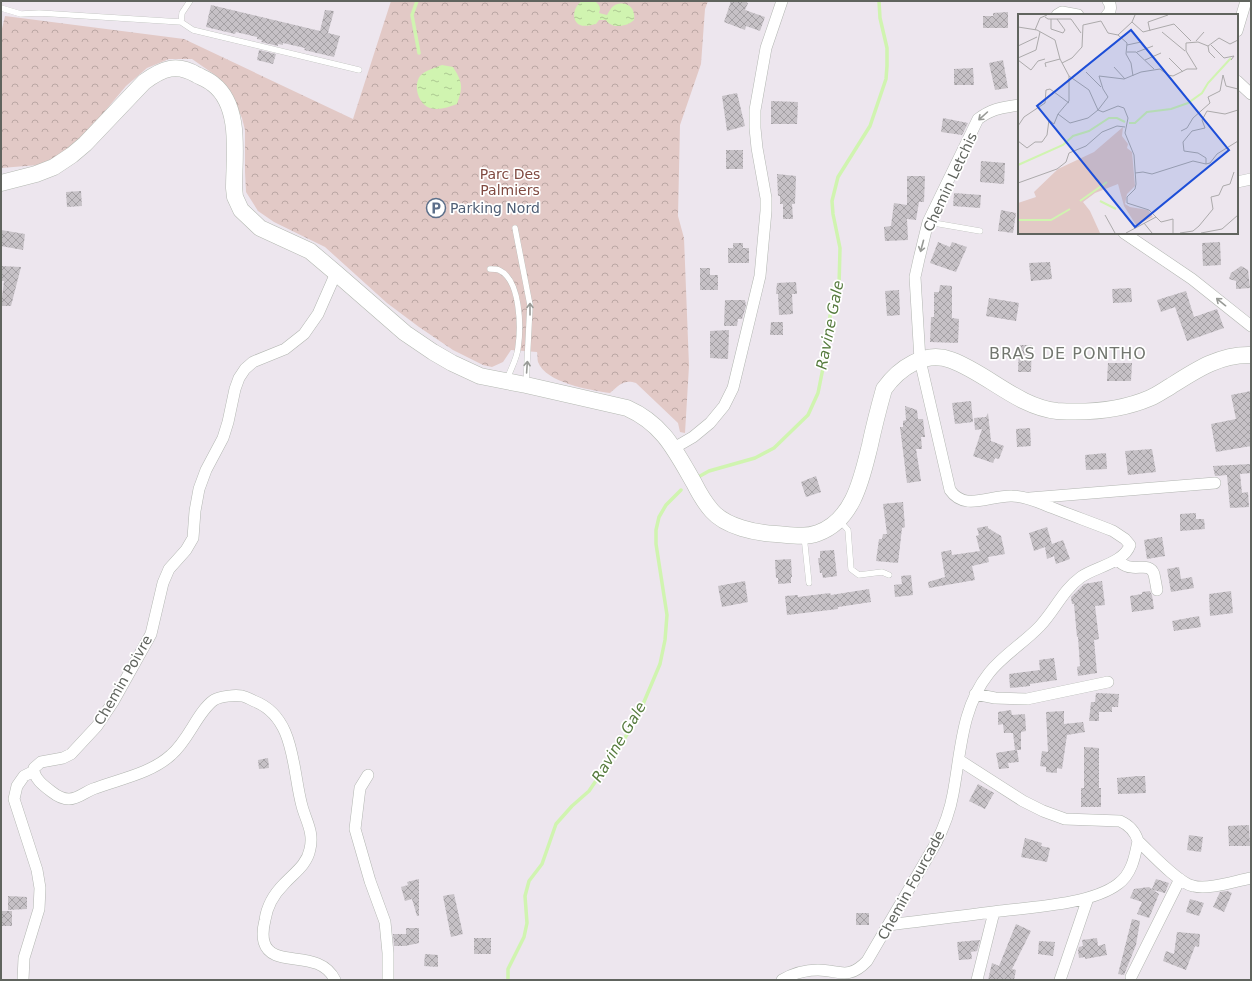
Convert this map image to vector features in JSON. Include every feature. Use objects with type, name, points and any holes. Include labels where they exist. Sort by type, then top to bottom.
[{"type":"main road","points":[[1,183],[36,174],[54,167],[85,144],[144,82],[155,74],[167,69],[177,68],[188,70],[214,84],[228,104],[234,129],[235,197],[241,210],[260,228],[310,251],[405,333],[433,352],[480,376],[627,408],[640,414],[657,427],[674,448],[704,500],[713,512],[735,526],[763,534],[804,536],[818,533],[832,526],[839,520],[855,496],[862,475],[884,389],[892,378],[903,368],[920,360],[934,357],[950,359],[1031,404],[1056,411],[1090,412],[1122,406],[1150,398],[1200,367],[1219,359],[1239,354],[1251,355]]},
{"type":"street","points":[[674,448],[693,437],[710,424],[724,406],[732,388],[758,283],[766,211],[766,198],[757,148],[755,110],[766,48],[782,1]]},
{"type":"street","points":[[1108,1],[1111,7],[1108,14]]},
{"type":"street","points":[[1238,28],[1246,1]]},
{"type":"street","points":[[1059,14],[1062,12],[1073,14]]},
{"type":"street","points":[[1238,82],[1251,94]]},
{"type":"street","name":"Chemin Letchis","points":[[920,360],[915,277],[928,222],[978,119],[988,112],[999,108],[1018,105]]},
{"type":"street","points":[[1238,182],[1251,179]]},
{"type":"street","points":[[1125,234],[1192,279],[1251,326]]},
{"type":"street","name":"Chemin Poivre","points":[[23,980],[24,958],[39,909],[40,888],[37,870],[14,799],[17,786],[24,776],[34,771],[34,768],[41,762],[63,758],[71,754],[97,726],[113,702],[151,634],[163,583],[169,569],[186,550],[193,538],[194,511],[199,489],[206,470],[223,438],[239,378],[244,369],[253,362],[285,349],[304,334],[318,314],[336,273]]},
{"type":"street","name":"Chemin Fourcade","points":[[782,980],[795,974],[810,970],[838,973],[851,972],[857,970],[867,961],[936,843],[944,826],[953,794],[964,729],[975,694],[981,684],[995,665],[1039,627],[1071,586],[1090,571],[1117,560],[1126,552],[1130,545],[1119,534],[1028,498],[1012,496],[970,502],[959,500],[954,496],[950,490],[920,360]]},
{"type":"street","points":[[1028,498],[1216,483]]},
{"type":"street","points":[[1117,560],[1123,565],[1132,568],[1145,566],[1150,568],[1153,572],[1157,590]]},
{"type":"street","points":[[975,694],[995,698],[1027,699],[1108,682]]},
{"type":"street","points":[[34,771],[37,778],[53,793],[61,798],[74,798],[91,790],[156,766],[171,755],[182,744],[208,706],[220,697],[242,696],[262,704],[281,723],[288,737],[302,806],[312,836],[310,849],[305,861],[298,872],[279,889],[269,906],[262,933],[264,942],[269,951],[276,955],[285,958],[309,960],[318,964],[327,969],[335,980]]},
{"type":"street","points":[[888,925],[1058,904],[1088,898],[1112,888],[1125,877],[1132,867],[1138,841],[1136,834],[1126,824],[1120,821],[1065,819],[1043,811],[1023,801],[959,760]]},
{"type":"street","points":[[368,775],[360,788],[355,829],[370,881],[385,922],[388,953],[388,980]]},
{"type":"street","points":[[1138,841],[1180,879],[1192,886],[1208,887],[1251,878]]},
{"type":"street","points":[[1131,977],[1180,879]]},
{"type":"street","points":[[1060,980],[1088,898]]},
{"type":"street","points":[[977,980],[994,912]]},
{"type":"lane","points":[[181,22],[182,13],[190,1]]},
{"type":"lane","points":[[1,8],[21,14],[39,13],[181,22],[193,30],[209,35],[359,70]]},
{"type":"lane","points":[[928,222],[980,231]]},
{"type":"lane","points":[[515,228],[530,305],[526,385]]},
{"type":"lane","points":[[490,269],[499,270],[506,275],[513,286],[519,313],[519,348],[507,381]]},
{"type":"lane","points":[[839,520],[848,530],[851,569],[859,575],[882,572],[890,575]]},
{"type":"lane","points":[[804,536],[809,583]]},
{"type":"green space","name":"Parc Des Palmiers","points":[[391,1],[708,1],[705,9],[701,64],[680,125],[678,216],[684,238],[689,366],[685,433],[680,432],[678,423],[636,383],[625,382],[610,393],[601,392],[570,384],[550,375],[538,362],[537,352],[511,350],[503,362],[492,367],[483,365],[453,350],[387,303],[325,247],[274,222],[258,211],[246,192],[245,130],[242,118],[229,90],[215,75],[192,59],[169,59],[147,68],[126,86],[84,136],[61,155],[38,165],[1,168],[1,33],[5,16],[184,39],[353,119]]},
{"type":"water","points":[[582,1],[595,1],[600,7],[599,13],[607,15],[611,8],[615,5],[627,4],[634,12],[634,20],[619,26],[612,25],[606,20],[599,20],[596,24],[584,26],[580,25],[575,20],[574,13],[579,3]]},
{"type":"water","points":[[442,65],[453,67],[459,77],[461,89],[457,104],[444,108],[433,109],[422,103],[417,89],[418,80],[422,74]]},
{"type":"building","points":[[731,1],[743,1],[748,3],[745,10],[765,17],[760,31],[746,26],[745,30],[724,22]]},
{"type":"building","points":[[211,5],[320,31],[325,10],[334,11],[328,33],[340,36],[334,57],[304,50],[305,48],[283,43],[283,45],[278,44],[278,46],[261,42],[262,40],[257,39],[257,37],[236,32],[235,34],[206,27]]},
{"type":"building","points":[[1008,12],[1008,28],[983,28],[983,16],[993,16],[993,13]]},
{"type":"building","points":[[259,50],[276,54],[273,64],[257,60]]},
{"type":"building","points":[[1003,60],[1008,88],[995,90],[989,63]]},
{"type":"building","points":[[973,68],[974,85],[954,85],[954,69]]},
{"type":"building","points":[[737,93],[745,126],[727,131],[722,96]]},
{"type":"building","points":[[771,101],[798,102],[797,124],[771,124]]},
{"type":"building","points":[[943,118],[968,123],[962,135],[941,132]]},
{"type":"building","points":[[726,150],[743,150],[743,169],[726,169]]},
{"type":"building","points":[[981,161],[1005,163],[1004,184],[980,182]]},
{"type":"building","points":[[777,174],[796,176],[795,204],[792,204],[793,219],[783,219],[783,204],[780,204],[780,196],[778,196]]},
{"type":"building","points":[[907,176],[925,176],[924,202],[919,202],[916,220],[907,219],[908,240],[885,241],[884,227],[891,226],[894,203],[907,205]]},
{"type":"building","points":[[81,191],[82,206],[67,207],[66,192]]},
{"type":"building","points":[[954,193],[981,195],[980,208],[953,206]]},
{"type":"building","points":[[1001,210],[1016,213],[1013,233],[998,231]]},
{"type":"building","points":[[1,230],[25,234],[23,250],[1,246]]},
{"type":"building","points":[[938,242],[950,247],[952,242],[967,247],[956,272],[930,263]]},
{"type":"building","points":[[1220,242],[1221,265],[1203,266],[1202,243]]},
{"type":"building","points":[[733,243],[743,243],[743,248],[749,248],[749,263],[728,263],[728,248],[733,248]]},
{"type":"building","points":[[1050,262],[1052,279],[1031,281],[1029,263]]},
{"type":"building","points":[[1,266],[21,267],[11,306],[1,306],[4,281],[1,281]]},
{"type":"building","points":[[1241,266],[1248,270],[1250,288],[1236,289],[1236,281],[1229,279],[1231,273]]},
{"type":"building","points":[[700,268],[710,268],[710,275],[718,275],[718,290],[700,290]]},
{"type":"building","points":[[796,282],[797,294],[792,294],[793,314],[779,315],[778,294],[776,294],[777,283]]},
{"type":"building","points":[[940,285],[952,286],[952,318],[959,319],[958,343],[930,342],[931,317],[934,317],[934,292],[939,292]]},
{"type":"building","points":[[1131,288],[1132,302],[1113,303],[1112,289]]},
{"type":"building","points":[[899,290],[900,315],[887,316],[885,291]]},
{"type":"building","points":[[1186,291],[1194,317],[1217,309],[1224,328],[1187,341],[1175,307],[1161,312],[1157,300]]},
{"type":"building","points":[[989,298],[1019,303],[1016,321],[986,316]]},
{"type":"building","points":[[725,300],[745,300],[746,306],[742,319],[738,319],[737,326],[724,326]]},
{"type":"building","points":[[771,322],[783,322],[783,335],[770,335]]},
{"type":"building","points":[[729,330],[728,359],[710,358],[710,331]]},
{"type":"building","points":[[1019,345],[1032,345],[1031,372],[1018,372]]},
{"type":"building","points":[[1108,363],[1132,363],[1131,381],[1107,381]]},
{"type":"building","points":[[1251,391],[1251,446],[1216,452],[1211,424],[1236,419],[1231,395]]},
{"type":"building","points":[[971,401],[973,422],[955,424],[952,403]]},
{"type":"building","points":[[905,406],[917,410],[918,419],[923,419],[925,437],[921,437],[922,449],[916,449],[921,481],[907,483],[900,427],[903,427],[903,421],[906,420]]},
{"type":"building","points":[[988,413],[991,441],[1004,446],[999,459],[995,458],[993,463],[973,456],[982,429],[975,430],[974,418],[986,417]]},
{"type":"building","points":[[1030,428],[1031,446],[1017,447],[1016,429]]},
{"type":"building","points":[[1152,449],[1156,472],[1128,475],[1125,451]]},
{"type":"building","points":[[1106,453],[1107,469],[1086,470],[1085,455]]},
{"type":"building","points":[[1251,464],[1251,473],[1240,474],[1242,493],[1248,492],[1249,507],[1230,508],[1227,475],[1215,476],[1213,466]]},
{"type":"building","points":[[816,476],[821,492],[806,497],[801,482]]},
{"type":"building","points":[[903,502],[905,527],[902,528],[898,563],[876,561],[879,539],[882,539],[883,534],[887,534],[883,504]]},
{"type":"building","points":[[1196,513],[1196,519],[1204,519],[1205,529],[1180,531],[1180,514]]},
{"type":"building","points":[[988,526],[988,528],[1001,536],[1005,554],[988,557],[989,562],[972,566],[975,580],[929,588],[928,582],[945,577],[941,552],[951,550],[952,555],[980,551],[976,536],[979,535],[977,528]]},
{"type":"building","points":[[1047,527],[1052,544],[1063,540],[1070,559],[1056,564],[1054,556],[1047,559],[1045,547],[1034,551],[1029,533]]},
{"type":"building","points":[[1162,537],[1165,556],[1147,559],[1144,540]]},
{"type":"building","points":[[834,550],[837,576],[823,578],[822,573],[820,573],[818,558],[820,558],[820,551]]},
{"type":"building","points":[[791,559],[791,583],[778,584],[778,578],[776,578],[775,560]]},
{"type":"building","points":[[1179,567],[1181,579],[1192,577],[1194,588],[1171,592],[1167,569]]},
{"type":"building","points":[[911,575],[913,595],[895,597],[894,585],[902,584],[901,576]]},
{"type":"building","points":[[745,581],[748,602],[722,607],[718,586]]},
{"type":"building","points":[[1102,581],[1105,605],[1095,606],[1099,639],[1094,640],[1097,673],[1078,676],[1077,667],[1080,666],[1078,637],[1074,604],[1072,604],[1071,597],[1084,584]]},
{"type":"building","points":[[869,589],[871,602],[838,607],[838,609],[787,615],[785,596],[798,595],[798,597],[830,593],[831,595]]},
{"type":"building","points":[[1150,591],[1154,609],[1132,612],[1130,596]]},
{"type":"building","points":[[1231,591],[1233,613],[1210,616],[1209,594]]},
{"type":"building","points":[[1199,616],[1201,627],[1174,631],[1172,621]]},
{"type":"building","points":[[1054,658],[1057,680],[1030,684],[1030,686],[1010,688],[1009,674],[1040,670],[1039,660]]},
{"type":"building","points":[[1096,693],[1119,694],[1118,707],[1112,707],[1112,712],[1099,712],[1099,721],[1089,721],[1091,702],[1095,702]]},
{"type":"building","points":[[1011,710],[1012,715],[1025,714],[1026,731],[1021,732],[1021,750],[1017,750],[1019,762],[1008,763],[1009,768],[999,769],[996,753],[1015,750],[1013,733],[1004,733],[1003,724],[998,725],[998,712]]},
{"type":"building","points":[[1064,711],[1064,724],[1083,722],[1085,732],[1067,735],[1062,769],[1057,768],[1057,773],[1046,772],[1046,767],[1040,766],[1042,751],[1048,752],[1046,712]]},
{"type":"building","points":[[1084,747],[1099,748],[1099,788],[1101,788],[1101,807],[1081,807],[1081,788],[1084,788]]},
{"type":"building","points":[[268,758],[269,768],[259,769],[258,760]]},
{"type":"building","points":[[1145,776],[1146,793],[1118,794],[1117,778]]},
{"type":"building","points":[[978,784],[994,793],[985,809],[969,801]]},
{"type":"building","points":[[1249,825],[1250,846],[1229,846],[1228,826]]},
{"type":"building","points":[[1189,835],[1203,837],[1201,852],[1187,850]]},
{"type":"building","points":[[1025,838],[1042,843],[1041,846],[1050,848],[1047,862],[1021,857]]},
{"type":"building","points":[[419,879],[419,916],[417,916],[412,899],[405,901],[401,887],[408,885],[407,882]]},
{"type":"building","points":[[1156,879],[1169,883],[1165,893],[1153,890],[1159,894],[1149,918],[1137,914],[1142,902],[1130,898],[1134,889],[1149,887],[1152,889]]},
{"type":"building","points":[[1227,891],[1232,893],[1224,912],[1213,907],[1220,892]]},
{"type":"building","points":[[454,894],[463,934],[451,937],[443,896]]},
{"type":"building","points":[[8,896],[27,897],[27,909],[8,910]]},
{"type":"building","points":[[1190,899],[1204,903],[1199,916],[1186,912]]},
{"type":"building","points":[[1,911],[12,911],[12,926],[1,926]]},
{"type":"building","points":[[856,913],[869,913],[869,925],[856,925]]},
{"type":"building","points":[[1132,919],[1140,921],[1136,945],[1124,975],[1118,974]]},
{"type":"building","points":[[1016,924],[1031,931],[1012,969],[1016,970],[1014,980],[988,980],[992,963],[999,966]]},
{"type":"building","points":[[406,928],[419,928],[419,943],[405,946],[394,946],[393,934],[406,934]]},
{"type":"building","points":[[1177,932],[1200,934],[1199,947],[1195,946],[1186,970],[1163,961],[1166,951],[1174,954]]},
{"type":"building","points":[[474,938],[491,938],[491,954],[474,954]]},
{"type":"building","points":[[1097,938],[1098,946],[1105,944],[1107,955],[1085,959],[1085,957],[1079,958],[1078,950],[1079,947],[1083,946],[1082,940]]},
{"type":"building","points":[[980,940],[977,951],[971,952],[972,959],[959,960],[957,942]]},
{"type":"building","points":[[1039,941],[1055,942],[1053,956],[1038,954]]},
{"type":"building","points":[[425,954],[438,955],[438,967],[424,966]]},
{"type":"waterway","points":[[417,1],[412,15],[419,53]]},
{"type":"waterway","name":"Ravine Gale","points":[[700,476],[709,471],[755,458],[774,448],[808,415],[818,393],[827,348],[830,316],[839,286],[840,248],[832,201],[838,177],[870,126],[886,79],[887,48],[880,18],[879,1]]},
{"type":"waterway","name":"Ravine Gale","points":[[508,980],[508,969],[524,937],[527,923],[525,896],[529,881],[542,864],[556,824],[572,806],[589,791],[623,741],[638,716],[660,664],[665,640],[667,615],[656,544],[656,530],[659,517],[666,505],[681,490]]},
{"type":"place","name":"Parking Nord","points":[[436,208]]},
{"type":"district","name":"BRAS DE PONTHO","points":[[1068,353]]}]
